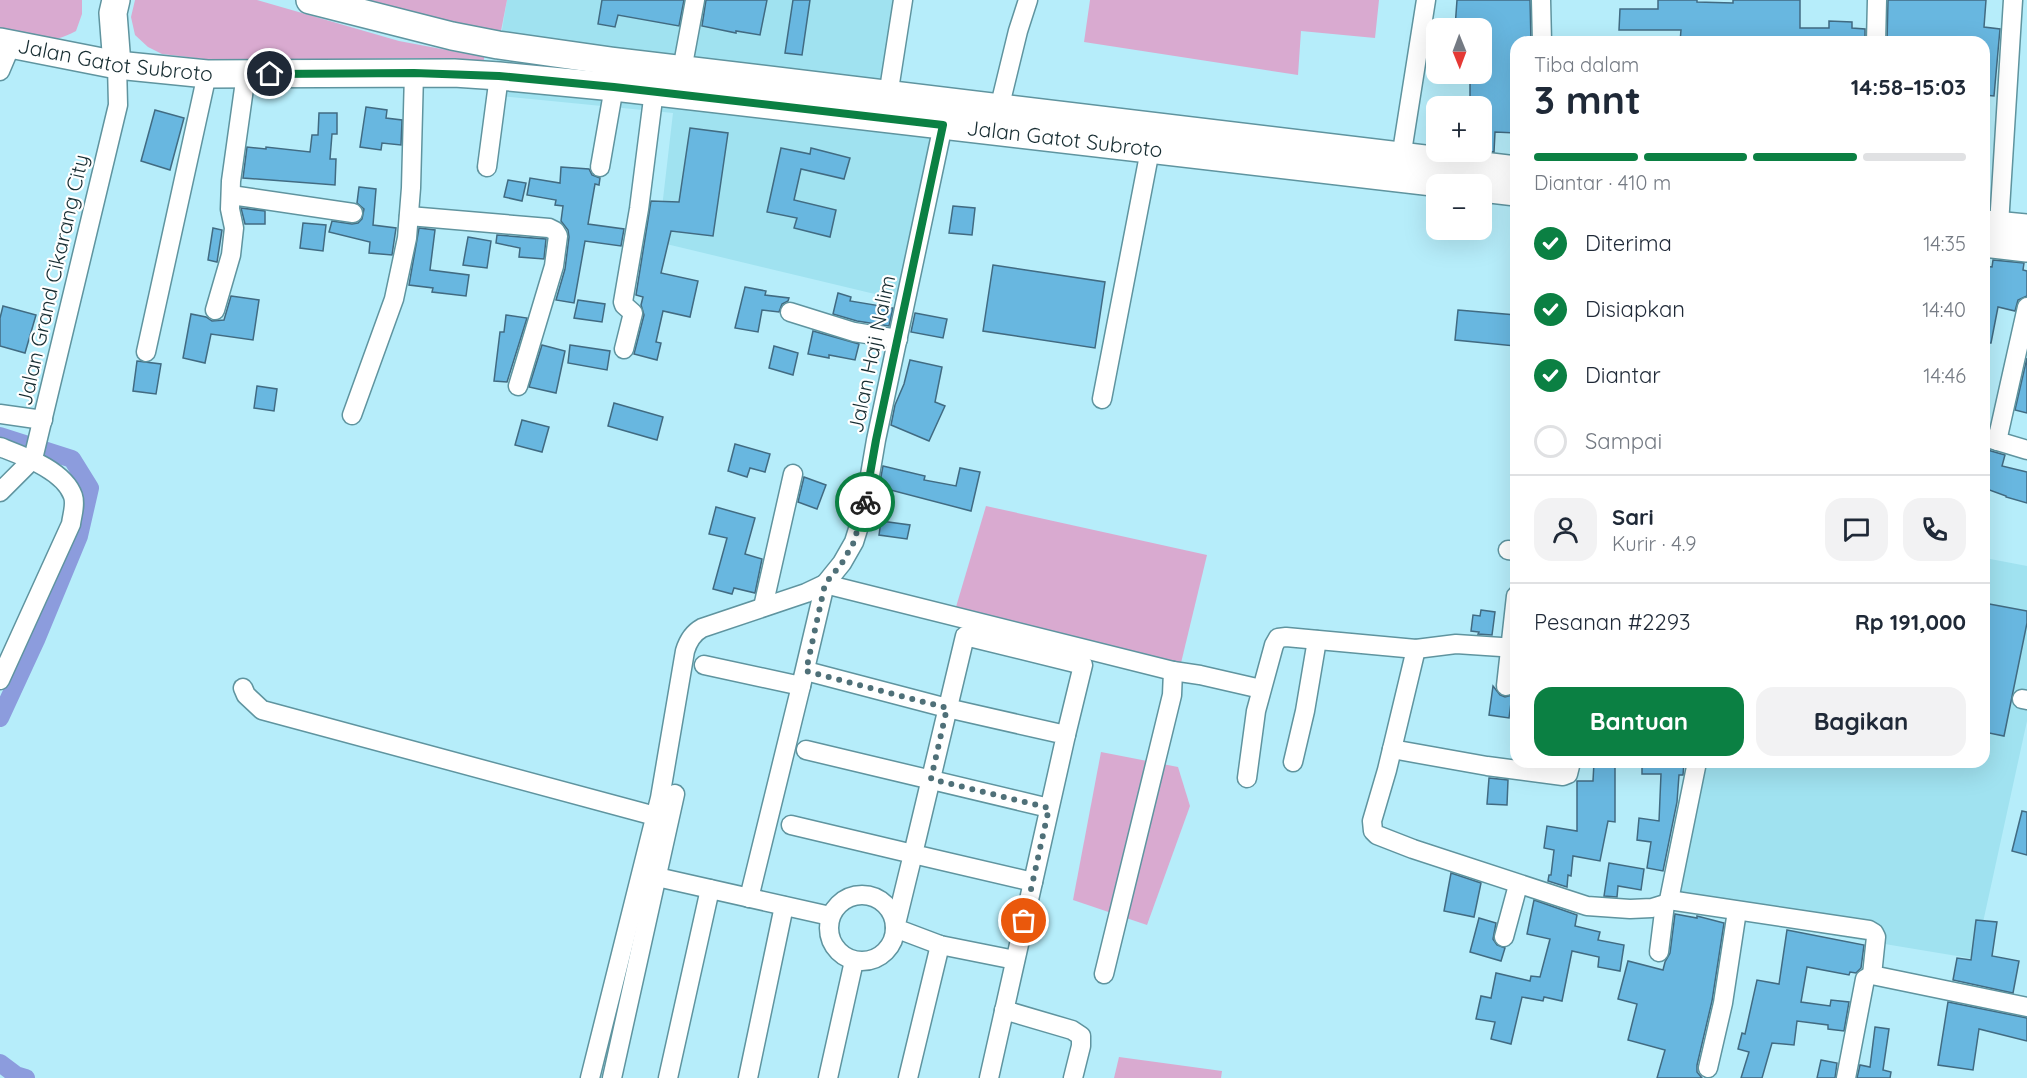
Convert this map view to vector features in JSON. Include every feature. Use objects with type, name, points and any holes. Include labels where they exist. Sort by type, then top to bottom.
[{"type":"highway","points":[[116,0],[113,13],[117,65]]},
{"type":"highway","name":"Jalan Gatot Subroto","points":[[310,0],[452,36],[498,45],[888,96],[1510,169]]},
{"type":"highway","name":"Jalan Gatot Subroto","points":[[6,43],[117,65],[207,74],[414,73],[499,76],[614,87],[1426,181]]},
{"type":"highway","points":[[1492,189],[1510,191]]},
{"type":"highway","points":[[1990,231],[2027,228]]},
{"type":"highway","points":[[1990,231],[2027,248]]},
{"type":"street","points":[[682,70],[695,0]]},
{"type":"street","points":[[888,96],[903,0]]},
{"type":"street","points":[[999,109],[1028,0]]},
{"type":"street","points":[[1401,158],[1426,0]]},
{"type":"street","points":[[1541,0],[1542,36]]},
{"type":"street","points":[[1876,36],[1877,0]]},
{"type":"street","points":[[1990,221],[2013,0]]},
{"type":"street","points":[[0,71],[6,43]]},
{"type":"street","name":"Jalan Grand Cikarang City","points":[[34,456],[118,105],[117,65]]},
{"type":"street","points":[[352,415],[394,299],[407,237],[411,188],[414,73]]},
{"type":"street","points":[[146,352],[207,74]]},
{"type":"street","points":[[215,310],[231,255],[234,228],[230,209],[231,195],[246,74]]},
{"type":"street","points":[[487,166],[499,76]]},
{"type":"street","points":[[600,167],[614,87]]},
{"type":"street","points":[[624,349],[633,313],[623,302],[639,209],[654,92]]},
{"type":"street","name":"Jalan Haji Nalim","points":[[825,584],[842,563],[854,542],[864,510],[943,125]]},
{"type":"street","points":[[1102,399],[1150,150]]},
{"type":"street","points":[[231,195],[353,213]]},
{"type":"street","points":[[409,216],[549,228],[555,231],[558,236],[554,266],[518,386]]},
{"type":"street","points":[[2027,308],[1991,439],[2027,450]]},
{"type":"street","points":[[790,312],[854,332],[898,339]]},
{"type":"street","points":[[0,414],[42,424]]},
{"type":"street","points":[[0,447],[34,456],[68,485],[74,498],[71,524],[0,680]]},
{"type":"street","points":[[0,492],[34,456]]},
{"type":"street","points":[[763,607],[793,474]]},
{"type":"street","points":[[749,898],[804,679],[825,584]]},
{"type":"street","points":[[590,1078],[655,816],[685,651],[688,641],[702,627],[806,593],[825,584],[1173,671],[1262,689]]},
{"type":"street","points":[[895,928],[890,911],[884,903],[875,897],[864,895],[854,896],[836,906],[830,916],[828,926],[834,948],[843,956],[854,961],[876,958],[885,952],[892,942],[965,636],[1083,665],[989,1078]]},
{"type":"street","points":[[1247,778],[1256,711],[1274,645],[1278,638],[1416,649],[1456,644],[1510,648]]},
{"type":"street","points":[[1293,762],[1305,711],[1317,640]]},
{"type":"street","points":[[1416,649],[1372,821],[1373,831],[1377,835],[1518,885],[1587,906],[1652,908],[1667,902],[1869,930],[1874,933],[1875,937],[1872,975]]},
{"type":"street","points":[[1506,686],[1510,664]]},
{"type":"street","points":[[704,665],[804,679],[1066,735]]},
{"type":"street","points":[[1104,974],[1172,695],[1173,671]]},
{"type":"street","points":[[243,688],[246,695],[262,710],[655,816]]},
{"type":"street","points":[[1392,749],[1487,766],[1563,776],[1568,774],[1570,768]]},
{"type":"street","points":[[806,750],[1049,808]]},
{"type":"street","points":[[1659,952],[1667,902],[1696,768]]},
{"type":"street","points":[[612,1078],[675,794]]},
{"type":"street","points":[[790,825],[1033,882]]},
{"type":"street","points":[[657,877],[830,916]]},
{"type":"street","points":[[1504,936],[1518,885]]},
{"type":"street","points":[[668,1078],[710,889]]},
{"type":"street","points":[[748,1078],[784,906]]},
{"type":"street","points":[[1707,1068],[1723,1003],[1737,911]]},
{"type":"street","points":[[895,928],[940,945],[1015,960]]},
{"type":"street","points":[[908,1078],[940,945]]},
{"type":"street","points":[[828,1078],[854,961]]},
{"type":"street","points":[[1845,1078],[1865,979],[1872,975],[2027,1007]]},
{"type":"street","points":[[1004,1010],[1072,1030],[1081,1036],[1081,1046],[1073,1078]]},
{"type":"shaded area","points":[[0,0],[82,0],[82,14],[76,31],[47,41],[30,40],[0,33]]},
{"type":"shaded area","points":[[135,0],[257,0],[399,41],[484,57],[484,63],[417,58],[222,61],[162,54],[148,47],[135,35],[131,17]]},
{"type":"shaded area","points":[[363,0],[507,0],[501,31],[426,20]]},
{"type":"shaded area","points":[[507,0],[894,0],[886,84],[946,91],[904,301],[658,242],[673,113],[491,95]]},
{"type":"shaded area","points":[[1090,0],[1379,0],[1375,38],[1301,31],[1298,75],[1084,42]]},
{"type":"shaded area","points":[[986,506],[1207,555],[1181,663],[1119,663],[953,617]]},
{"type":"shaded area","points":[[1990,559],[2027,566],[2027,721],[1975,959],[1675,909],[1704,768],[1990,768]]},
{"type":"shaded area","points":[[1101,752],[1178,767],[1190,806],[1147,925],[1073,900]]},
{"type":"shaded area","points":[[1119,1057],[1222,1071],[1221,1078],[1114,1078]]},
{"type":"building","points":[[602,0],[684,0],[679,26],[618,15],[615,27],[598,24]]},
{"type":"building","points":[[706,0],[767,0],[760,35],[702,26]]},
{"type":"building","points":[[793,0],[810,0],[802,55],[785,53]]},
{"type":"building","points":[[1457,0],[1530,0],[1531,36],[1510,36],[1510,133],[1495,132],[1494,152],[1492,152],[1492,96],[1470,96],[1470,84],[1492,84],[1492,18],[1456,18]]},
{"type":"building","points":[[1658,0],[1733,3],[1733,0],[1800,0],[1800,28],[1829,28],[1829,21],[1852,22],[1852,28],[1865,29],[1865,36],[1680,36],[1681,30],[1619,30],[1620,9],[1658,9]]},
{"type":"building","points":[[1888,0],[1986,0],[1984,27],[2000,29],[1994,96],[1990,96],[1990,36],[1887,36]]},
{"type":"building","points":[[366,107],[387,110],[386,118],[402,120],[401,145],[382,143],[381,150],[360,147]]},
{"type":"building","points":[[155,110],[184,118],[170,170],[141,161]]},
{"type":"building","points":[[319,113],[337,113],[337,134],[332,134],[330,159],[336,159],[335,185],[243,178],[247,147],[310,152],[312,135],[318,135]]},
{"type":"building","points":[[690,128],[728,133],[713,236],[671,231],[661,273],[698,281],[690,317],[663,311],[656,342],[661,343],[657,360],[634,354],[644,315],[641,305],[643,297],[636,295],[651,201],[679,202]]},
{"type":"building","points":[[781,148],[810,154],[811,148],[850,158],[844,179],[801,169],[794,200],[836,210],[830,237],[794,228],[797,218],[767,212]]},
{"type":"building","points":[[561,167],[589,169],[592,175],[600,178],[599,185],[595,184],[588,224],[624,229],[621,246],[585,241],[574,303],[556,300],[565,269],[569,237],[568,230],[561,221],[563,206],[555,205],[556,200],[527,195],[530,178],[560,183]]},
{"type":"building","points":[[508,180],[526,183],[522,201],[504,197]]},
{"type":"building","points":[[359,187],[376,189],[373,225],[396,228],[392,255],[369,253],[370,242],[329,232],[332,221],[352,224],[362,219],[364,209],[357,203]]},
{"type":"building","points":[[953,206],[975,208],[972,235],[949,233]]},
{"type":"building","points":[[241,208],[265,211],[265,224],[245,224]]},
{"type":"building","points":[[303,223],[326,225],[323,251],[300,248]]},
{"type":"building","points":[[213,228],[222,230],[217,262],[208,260]]},
{"type":"building","points":[[419,228],[435,230],[430,270],[469,275],[466,296],[432,292],[433,288],[409,285]]},
{"type":"building","points":[[497,235],[546,239],[544,259],[519,257],[520,248],[496,243]]},
{"type":"building","points":[[468,237],[491,241],[487,268],[463,265]]},
{"type":"building","points":[[1993,260],[2024,263],[2023,270],[2027,271],[2027,296],[2018,300],[2015,311],[1998,307],[1990,343],[1990,267],[1992,267]]},
{"type":"building","points":[[993,265],[1105,282],[1095,348],[983,331]]},
{"type":"building","points":[[745,287],[766,291],[765,295],[789,298],[782,304],[779,312],[762,310],[758,332],[735,328]]},
{"type":"building","points":[[838,293],[851,297],[850,301],[893,308],[889,326],[857,321],[833,314]]},
{"type":"building","points":[[231,296],[259,300],[253,340],[211,334],[205,363],[183,358],[191,314],[206,317],[212,321],[224,320]]},
{"type":"building","points":[[578,300],[605,304],[602,322],[574,318]]},
{"type":"building","points":[[3,306],[36,315],[25,353],[0,346],[0,318]]},
{"type":"building","points":[[1458,310],[1510,314],[1510,346],[1455,340]]},
{"type":"building","points":[[915,313],[947,319],[943,338],[911,332]]},
{"type":"building","points":[[506,315],[527,318],[507,382],[494,381],[500,332],[504,332]]},
{"type":"building","points":[[813,331],[859,344],[855,360],[808,354]]},
{"type":"building","points":[[542,345],[565,351],[556,393],[529,387]]},
{"type":"building","points":[[570,345],[610,351],[607,370],[568,363]]},
{"type":"building","points":[[774,346],[798,353],[793,375],[769,368]]},
{"type":"building","points":[[2027,358],[2027,413],[2015,410]]},
{"type":"building","points":[[910,360],[942,367],[935,402],[945,406],[929,441],[891,425]]},
{"type":"building","points":[[137,361],[161,364],[156,394],[133,391]]},
{"type":"building","points":[[257,386],[277,389],[274,411],[254,408]]},
{"type":"building","points":[[614,403],[663,417],[657,440],[608,426]]},
{"type":"building","points":[[522,420],[549,427],[542,452],[515,445]]},
{"type":"building","points":[[735,444],[770,454],[765,472],[750,468],[747,477],[728,471]]},
{"type":"building","points":[[1990,451],[2005,455],[2002,466],[2027,472],[2027,503],[1990,490]]},
{"type":"building","points":[[883,466],[925,476],[924,480],[956,486],[960,468],[980,472],[971,511],[879,487]]},
{"type":"building","points":[[804,477],[826,485],[817,509],[798,502]]},
{"type":"building","points":[[716,507],[755,518],[745,554],[762,559],[755,593],[734,588],[732,594],[713,589],[727,538],[709,534]]},
{"type":"building","points":[[881,521],[910,525],[907,539],[879,535]]},
{"type":"building","points":[[1990,604],[2027,611],[2027,623],[2004,736],[1990,733]]},
{"type":"building","points":[[1481,610],[1495,612],[1492,635],[1471,631],[1473,615],[1480,616]]},
{"type":"building","points":[[1493,686],[1500,695],[1510,696],[1509,718],[1489,715]]},
{"type":"building","points":[[1594,768],[1615,768],[1615,822],[1608,821],[1600,861],[1573,856],[1571,876],[1568,875],[1567,887],[1548,881],[1551,875],[1554,850],[1544,848],[1547,826],[1577,831],[1577,781],[1593,781]]},
{"type":"building","points":[[1642,768],[1684,768],[1683,775],[1679,775],[1677,802],[1663,871],[1647,868],[1651,842],[1637,840],[1639,818],[1659,821],[1661,774],[1642,774]]},
{"type":"building","points":[[1489,778],[1508,780],[1507,805],[1487,804]]},
{"type":"building","points":[[2022,811],[2027,812],[2027,855],[2012,851]]},
{"type":"building","points":[[1609,863],[1644,869],[1641,890],[1618,886],[1617,897],[1604,896]]},
{"type":"building","points":[[1451,873],[1481,883],[1474,917],[1444,911]]},
{"type":"building","points":[[1534,900],[1577,915],[1575,926],[1600,932],[1598,940],[1624,945],[1620,971],[1598,967],[1599,957],[1572,951],[1562,1001],[1544,997],[1543,1001],[1522,997],[1511,1044],[1491,1039],[1495,1022],[1476,1019],[1481,996],[1491,998],[1496,973],[1530,981],[1531,976],[1540,977],[1550,939],[1527,934]]},
{"type":"building","points":[[1675,914],[1697,918],[1697,916],[1724,923],[1712,1001],[1697,1065],[1697,1072],[1702,1078],[1657,1078],[1665,1050],[1628,1040],[1637,1004],[1618,999],[1628,961],[1663,970],[1670,953]]},
{"type":"building","points":[[1479,918],[1496,923],[1493,939],[1497,945],[1505,948],[1501,961],[1470,952]]},
{"type":"building","points":[[1976,920],[1997,922],[1992,956],[2019,961],[2013,993],[1953,980],[1957,958],[1971,960]]},
{"type":"building","points":[[1787,930],[1864,945],[1861,968],[1856,973],[1850,972],[1849,975],[1807,967],[1801,1002],[1830,1006],[1831,1000],[1849,1002],[1844,1031],[1828,1029],[1828,1025],[1797,1021],[1794,1045],[1772,1043],[1762,1078],[1741,1078],[1749,1052],[1738,1049],[1742,1033],[1745,1034],[1757,980],[1779,984]]},
{"type":"building","points":[[1948,1002],[2027,1018],[2027,1041],[1979,1029],[1973,1070],[1938,1065]]},
{"type":"building","points":[[1875,1027],[1889,1029],[1883,1070],[1891,1072],[1890,1078],[1857,1078],[1860,1065],[1870,1067]]},
{"type":"building","points":[[1821,1060],[1837,1063],[1835,1078],[1817,1078]]},
{"type":"waterway","points":[[0,436],[72,459],[90,488],[79,536],[36,640],[0,718]]},
{"type":"waterway","points":[[0,1063],[16,1075],[26,1078]]},
{"type":"way so far","points":[[865,502],[854,542],[842,563],[825,584],[806,671],[947,708],[931,779],[1049,808],[1024,921]]},
{"type":"route","points":[[270,74],[454,73],[499,76],[943,125],[865,502]]}]
